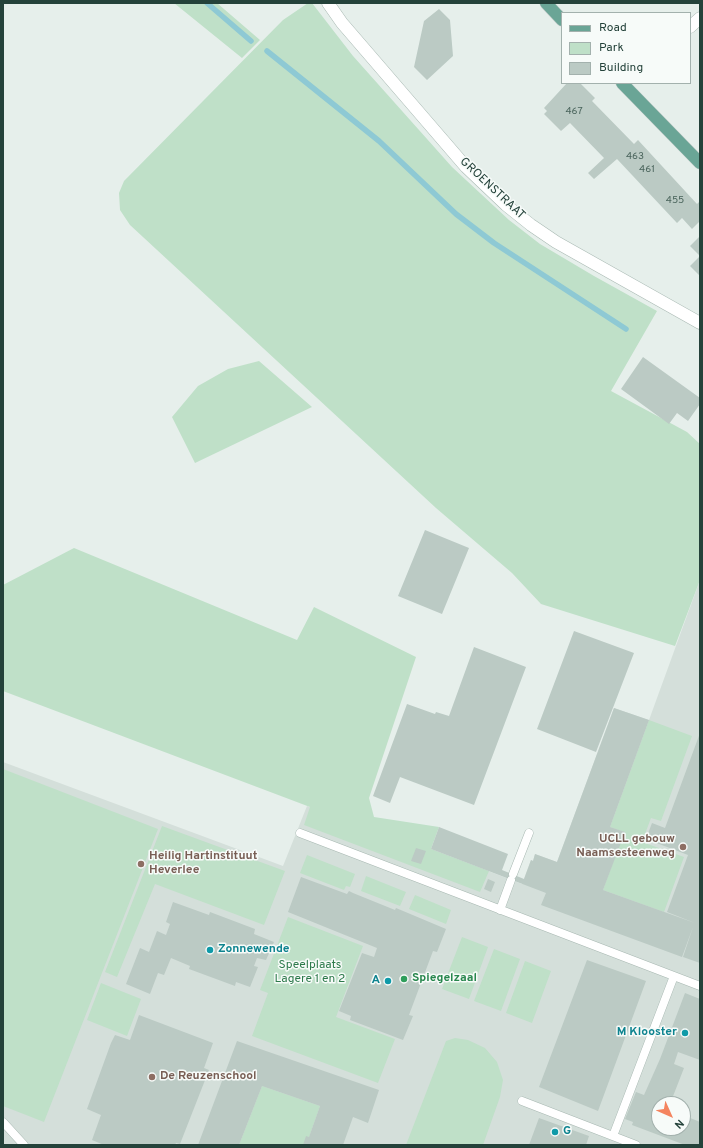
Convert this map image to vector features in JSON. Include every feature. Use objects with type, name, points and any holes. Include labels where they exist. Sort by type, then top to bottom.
[{"type":"main road","points":[[546,3],[561,19]]},
{"type":"main road","points":[[625,84],[700,164]]},
{"type":"street","name":"GROENSTRAAT","points":[[328,3],[342,23],[466,167],[506,205],[531,225],[556,242],[700,322]]},
{"type":"street","points":[[691,26],[700,18]]},
{"type":"lane","points":[[300,833],[700,986]]},
{"type":"lane","points":[[500,910],[529,833]]},
{"type":"lane","points":[[613,1136],[674,976]]},
{"type":"lane","points":[[522,1101],[636,1145]]},
{"type":"lane","points":[[3,1122],[24,1145]]},
{"type":"shaded area","name":"Heilig Hartinstituut Heverlee","points":[[700,580],[700,1145],[3,1145],[3,762],[283,866],[307,806],[431,849],[522,884],[531,860],[533,861],[535,854],[557,862],[614,708],[649,720]]},
{"type":"green space","points":[[174,3],[217,3],[260,40],[242,58]]},
{"type":"green space","points":[[308,3],[312,3],[353,56],[452,167],[509,220],[540,244],[657,311],[611,391],[687,432],[700,444],[700,580],[675,646],[541,604],[512,573],[436,508],[130,225],[120,210],[119,193],[124,181],[283,20]]},
{"type":"green space","points":[[259,361],[312,407],[195,463],[172,417],[198,386],[228,369]]},
{"type":"green space","points":[[74,548],[297,640],[314,607],[416,657],[369,798],[374,817],[439,827],[431,849],[489,871],[480,892],[304,825],[310,807],[3,691],[3,585]]},
{"type":"green space","points":[[649,720],[692,736],[661,821],[651,818],[642,842],[684,857],[664,912],[603,890],[624,832],[610,827]]},
{"type":"green space","points":[[3,769],[158,829],[44,1122],[3,1106]]},
{"type":"green space","points":[[162,826],[285,871],[264,925],[155,884],[117,977],[105,972]]},
{"type":"green space","points":[[307,855],[355,874],[350,887],[346,886],[344,890],[300,873]]},
{"type":"green space","points":[[366,876],[406,892],[400,906],[361,891]]},
{"type":"green space","points":[[415,895],[451,910],[446,924],[409,909]]},
{"type":"green space","name":"Speelplaats Lagere 1 en 2","points":[[288,917],[363,946],[336,1017],[395,1039],[378,1083],[252,1036],[268,993],[260,990]]},
{"type":"green space","points":[[462,937],[488,947],[469,999],[442,989]]},
{"type":"green space","points":[[494,949],[520,959],[501,1011],[474,1001]]},
{"type":"green space","points":[[525,961],[551,971],[532,1023],[506,1013]]},
{"type":"green space","points":[[101,983],[141,999],[127,1036],[87,1020]]},
{"type":"green space","points":[[455,1038],[468,1040],[485,1048],[497,1062],[503,1080],[500,1097],[483,1145],[406,1145],[446,1041]]},
{"type":"green space","points":[[262,1086],[320,1106],[309,1137],[303,1145],[239,1145]]},
{"type":"building","points":[[439,9],[450,20],[453,56],[427,80],[414,67],[424,21]]},
{"type":"building","points":[[566,84],[581,84],[595,98],[592,101],[634,144],[638,140],[697,204],[700,201],[700,221],[692,229],[682,218],[677,223],[617,159],[594,179],[588,173],[604,158],[570,123],[561,131],[544,114],[547,111],[544,108]]},
{"type":"building","points":[[700,236],[700,256],[690,246]]},
{"type":"building","points":[[700,256],[700,276],[690,266]]},
{"type":"building","points":[[643,357],[700,398],[700,404],[688,421],[677,413],[669,424],[621,389]]},
{"type":"building","points":[[425,530],[469,548],[442,614],[398,596]]},
{"type":"building","points":[[574,631],[634,653],[596,752],[537,729]]},
{"type":"building","points":[[474,647],[526,667],[474,805],[400,777],[390,803],[373,796],[407,704],[435,714],[436,712],[449,716]]},
{"type":"building","points":[[614,708],[649,720],[610,827],[625,832],[603,890],[695,923],[667,912],[688,855],[646,839],[652,823],[665,828],[700,733],[700,963],[683,957],[693,927],[682,957],[541,905],[546,893],[431,849],[439,827],[508,854],[502,870],[524,879],[531,860],[533,861],[535,854],[557,862]]},
{"type":"building","points":[[416,848],[426,851],[421,864],[411,861]]},
{"type":"building","name":"A","points":[[301,877],[347,894],[349,891],[395,910],[396,908],[446,929],[437,952],[433,951],[409,1015],[413,1016],[403,1040],[350,1020],[351,1016],[339,1011],[362,953],[374,957],[377,948],[288,912]]},
{"type":"building","points":[[488,879],[495,882],[491,892],[484,889]]},
{"type":"building","name":"Zonnewende","points":[[173,902],[209,915],[210,912],[255,929],[254,934],[274,942],[266,960],[257,958],[254,966],[258,967],[250,987],[236,982],[235,986],[189,969],[190,966],[171,958],[164,975],[158,973],[150,994],[126,984],[140,948],[149,952],[157,931],[166,935],[170,924],[166,922]]},
{"type":"building","points":[[587,960],[646,981],[598,1111],[539,1087]]},
{"type":"building","points":[[685,993],[700,999],[700,1060],[678,1052],[674,1064],[684,1068],[673,1096],[651,1096],[651,1132],[632,1125],[633,1122],[625,1119],[636,1092],[644,1095],[660,1059]]},
{"type":"building","name":"De Reuzenschool","points":[[139,1015],[213,1043],[204,1068],[209,1070],[180,1144],[104,1145],[92,1140],[101,1115],[87,1109],[111,1043],[115,1035],[130,1040]]},
{"type":"building","points":[[237,1041],[379,1090],[368,1123],[353,1117],[343,1145],[303,1145],[306,1136],[309,1137],[320,1106],[262,1086],[239,1145],[198,1145]]},
{"type":"building","name":"G","points":[[539,1118],[589,1136],[586,1145],[529,1145]]},
{"type":"building","points":[[691,1118],[700,1122],[700,1145],[685,1145],[661,1136],[691,1136]]},
{"type":"waterway","points":[[207,3],[251,41]]},
{"type":"waterway","points":[[267,51],[379,141],[456,214],[494,243],[626,329]]},
{"type":"place","name":"UCLL gebouw Naamsesteenweg","points":[[683,847]]},
{"type":"place","name":"Heilig Hartinstituut Heverlee","points":[[141,864]]},
{"type":"place","name":"Zonnewende","points":[[210,950]]},
{"type":"place","name":"Spiegelzaal","points":[[404,979]]},
{"type":"place","name":"A","points":[[388,981]]},
{"type":"place","name":"M Klooster","points":[[685,1033]]},
{"type":"place","name":"De Reuzenschool","points":[[152,1077]]},
{"type":"place","name":"G","points":[[555,1132]]}]
